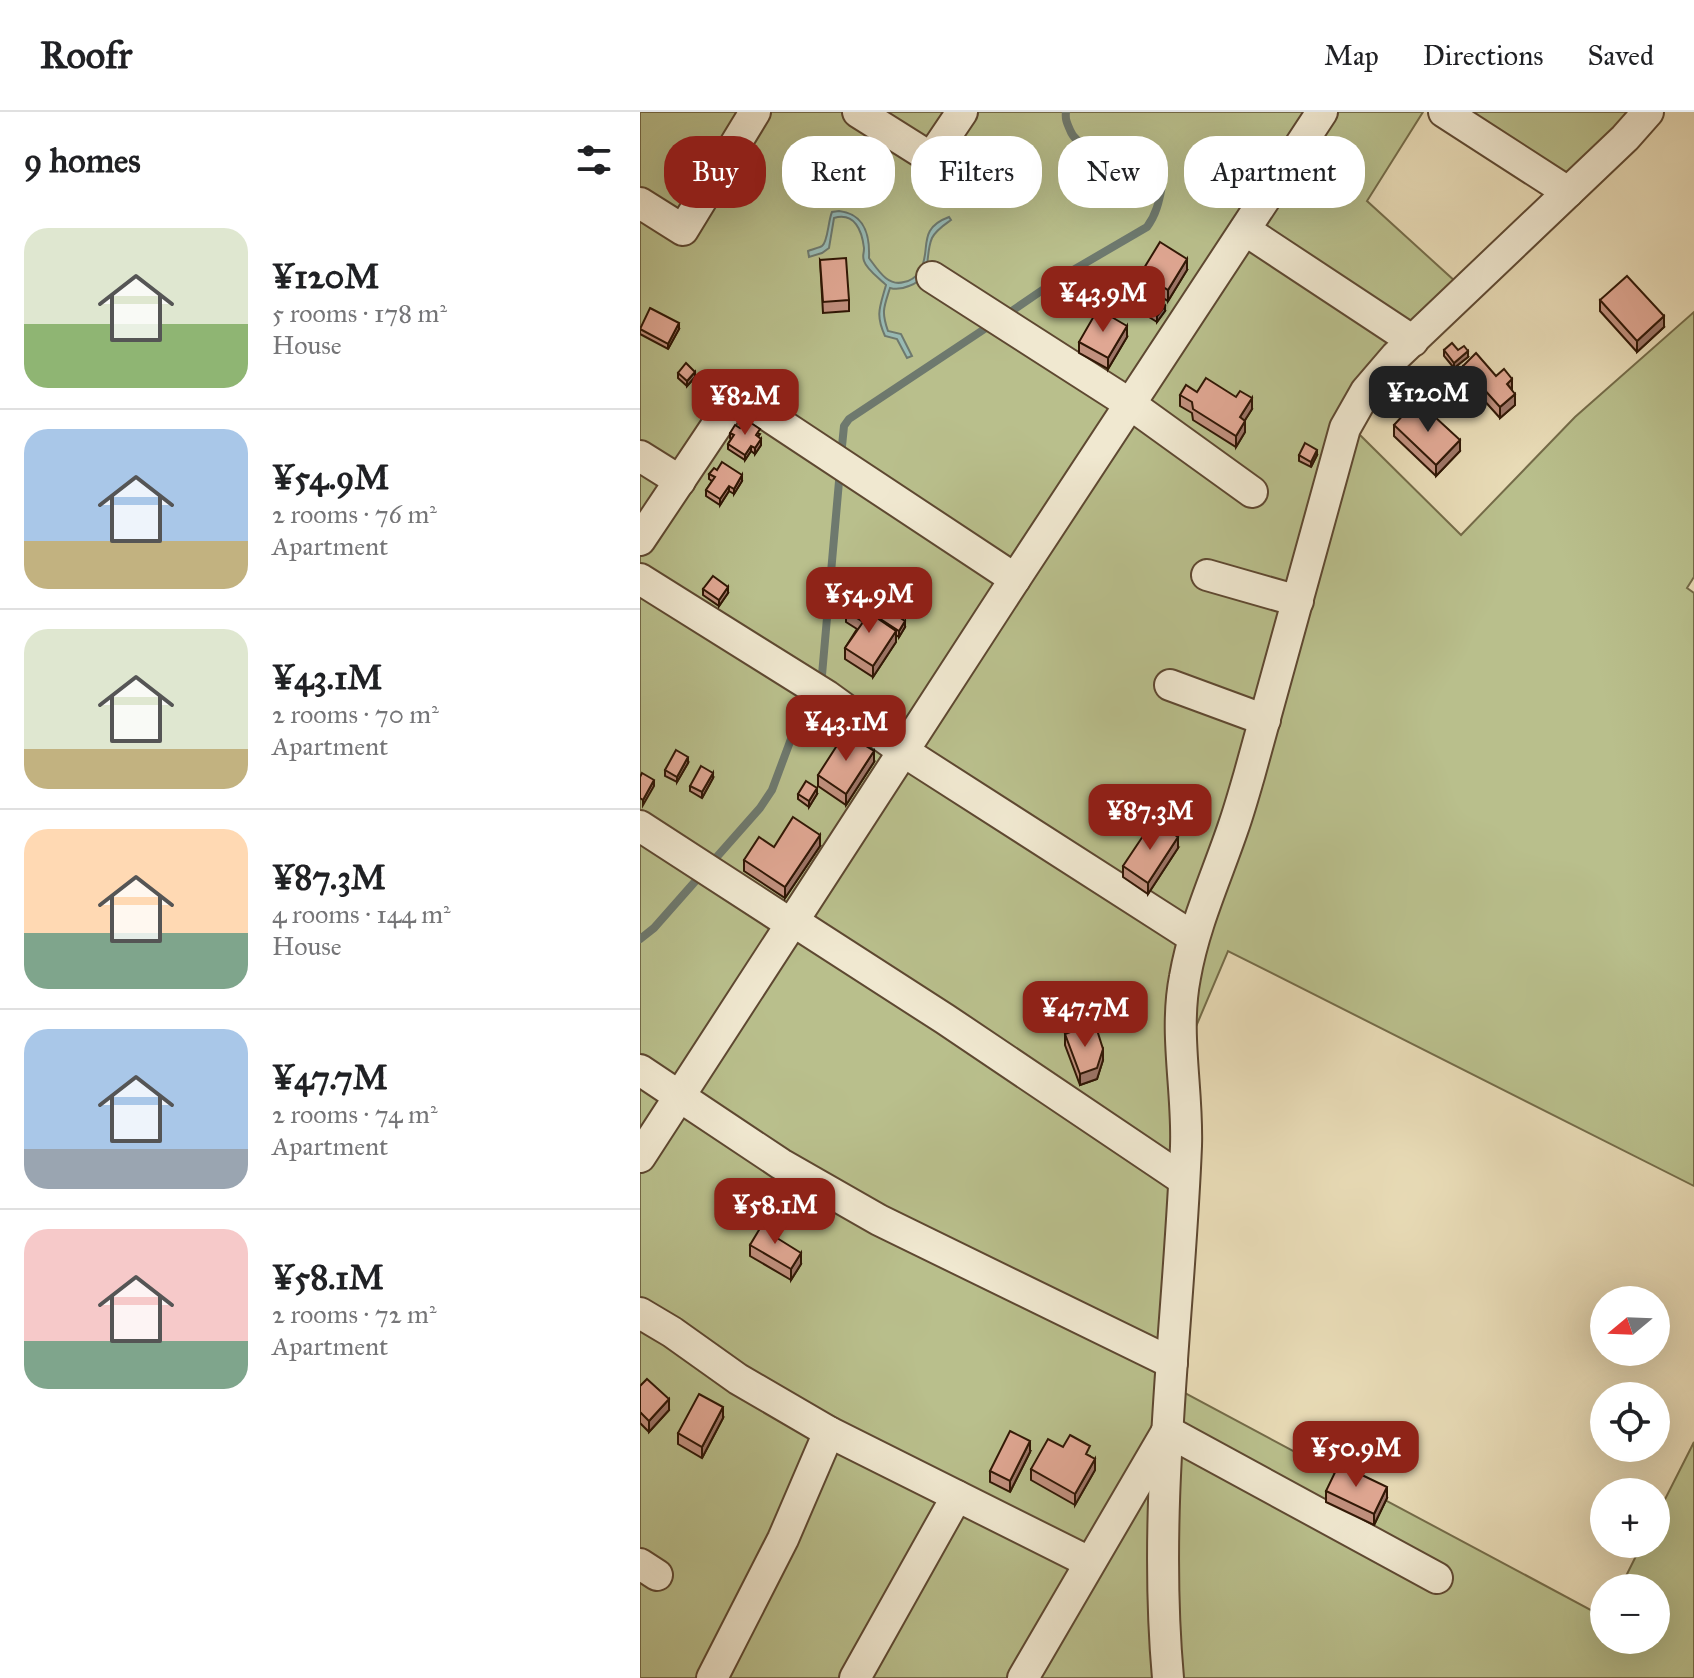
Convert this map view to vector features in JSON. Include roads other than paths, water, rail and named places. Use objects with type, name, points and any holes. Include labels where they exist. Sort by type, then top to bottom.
[{"type":"street","points":[[640,203],[683,230],[755,112]]},
{"type":"street","points":[[858,112],[931,158],[962,112]]},
{"type":"street","points":[[640,1157],[1322,112]]},
{"type":"street","points":[[1444,112],[1568,192]]},
{"type":"street","points":[[1168,1678],[1164,1566],[1167,1431],[1186,1143],[1180,1010],[1184,980],[1193,937],[1233,828],[1265,720],[1345,428],[1366,391],[1413,341],[1625,138],[1648,112]]},
{"type":"street","points":[[1245,230],[1413,341]]},
{"type":"street","points":[[932,277],[1130,404],[1252,492]]},
{"type":"street","points":[[640,540],[737,395],[1015,579]]},
{"type":"street","points":[[640,456],[680,481]]},
{"type":"street","points":[[1207,575],[1298,601]]},
{"type":"street","points":[[640,579],[827,696],[903,751],[1193,937]]},
{"type":"street","points":[[1170,685],[1265,720]]},
{"type":"street","points":[[640,826],[945,1019],[1184,1180]]},
{"type":"street","points":[[640,1070],[781,1164],[879,1220],[1172,1363]]},
{"type":"street","points":[[640,1313],[738,1379],[829,1432],[1089,1562]]},
{"type":"street","points":[[1023,1678],[1167,1431]]},
{"type":"street","points":[[1167,1431],[1437,1578]]},
{"type":"street","points":[[712,1678],[783,1539],[829,1432]]},
{"type":"street","points":[[855,1678],[957,1496]]},
{"type":"water","points":[[839,211],[860,221],[867,234],[869,258],[884,276],[898,283],[911,280],[920,271],[932,228],[949,217],[951,220],[932,238],[922,277],[904,288],[890,288],[886,300],[884,314],[888,331],[901,334],[912,356],[907,358],[897,339],[885,336],[879,316],[886,285],[866,264],[861,235],[852,220],[834,218],[829,248],[809,257],[808,251],[824,244],[832,212]]},
{"type":"waterway","points":[[1003,317],[1063,276],[1147,227],[1157,208],[1164,164],[1157,152],[1145,147],[1094,147],[1080,142],[1070,130],[1066,112]]},
{"type":"waterway","points":[[841,456],[844,426],[849,419],[992,324]]},
{"type":"waterway","points":[[819,683],[840,470]]},
{"type":"waterway","points":[[640,939],[654,928],[760,808],[772,790],[797,723],[813,695]]}]
